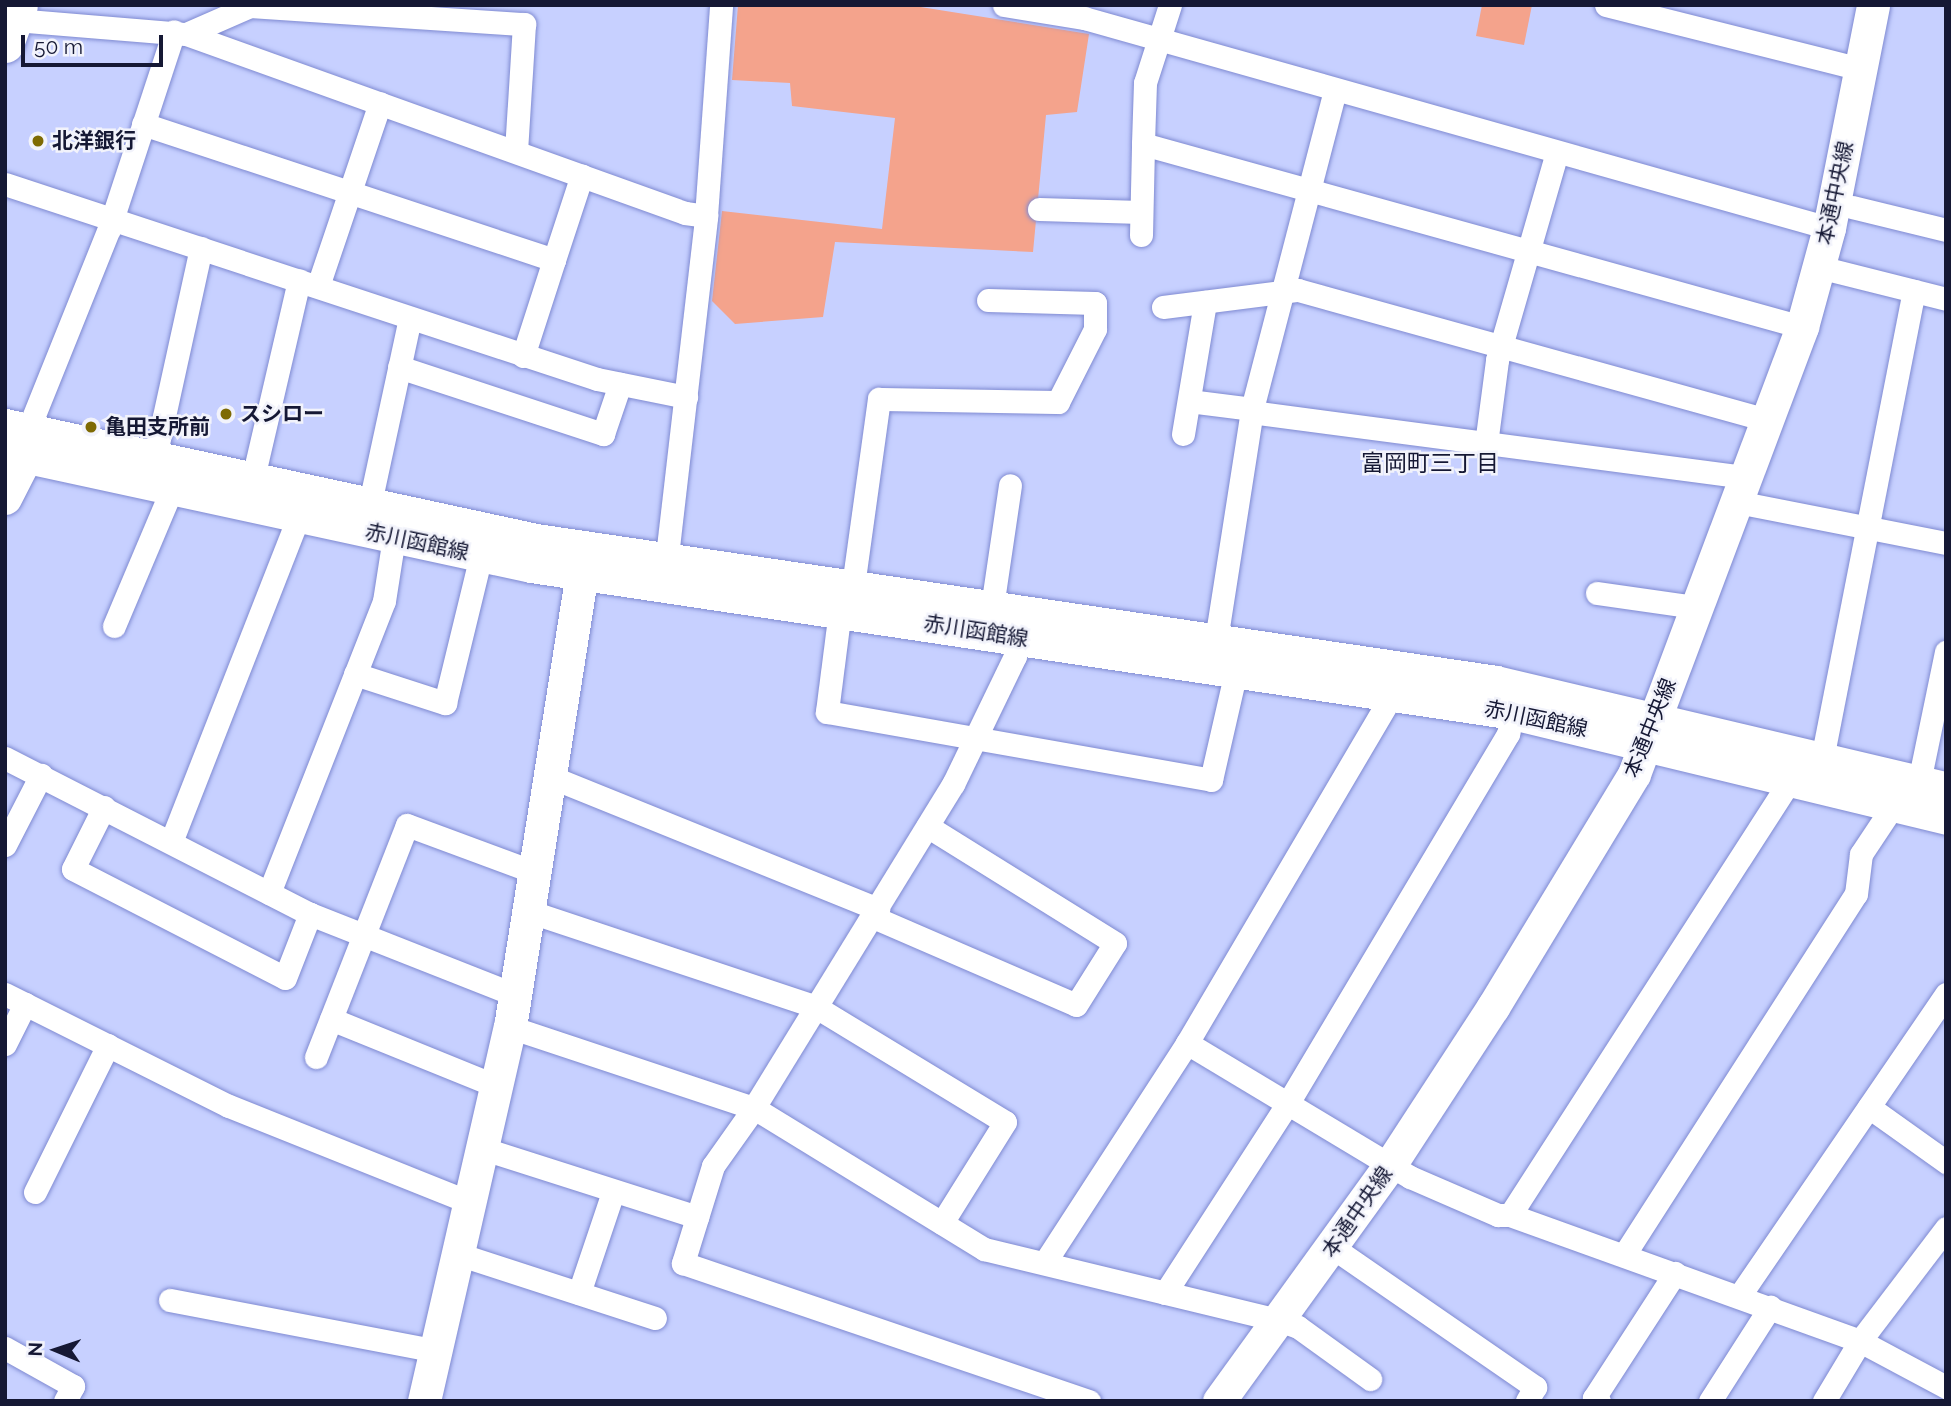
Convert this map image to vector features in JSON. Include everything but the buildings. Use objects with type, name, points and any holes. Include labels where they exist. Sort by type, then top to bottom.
[{"type":"main road","name":"本通中央線","points":[[1219,1401],[1390,1165],[1493,1007],[1651,732],[1802,327],[1819,267],[1841,217],[1861,68],[1873,5]]},
{"type":"main road","name":"赤川函館線","points":[[16,441],[155,457],[253,478],[303,503],[394,537],[481,555],[584,561],[665,571],[1011,619],[1216,640],[1496,682],[1791,779],[1946,818]]},
{"type":"main road","name":"赤川函館線","points":[[16,441],[172,489],[303,503],[370,503],[584,561]]},
{"type":"main road","points":[[5,498],[16,441]]},
{"type":"main road","points":[[424,1401],[438,1351],[510,1027],[531,912],[584,561]]},
{"type":"main road","name":"赤川函館線","points":[[1011,619],[1236,671],[1822,759],[1932,785]]},
{"type":"street","points":[[665,571],[706,216],[721,5]]},
{"type":"street","points":[[1004,5],[1084,18],[1557,152],[1841,217],[1946,230]]},
{"type":"street","points":[[1141,235],[1145,83],[1170,5]]},
{"type":"street","points":[[1606,5],[1682,15],[1861,68]]},
{"type":"street","points":[[16,441],[113,218],[143,124],[180,33],[250,6],[524,24],[516,151]]},
{"type":"street","points":[[13,23],[180,33],[685,213],[706,216]]},
{"type":"street","points":[[1216,640],[1252,411],[1279,293],[1335,91]]},
{"type":"street","points":[[253,478],[309,283],[348,194],[380,103]]},
{"type":"street","points":[[143,124],[554,260]]},
{"type":"street","points":[[1143,144],[1802,327]]},
{"type":"street","points":[[1486,444],[1501,346],[1557,152]]},
{"type":"street","points":[[523,356],[582,175]]},
{"type":"street","points":[[5,184],[523,356],[621,384],[687,397]]},
{"type":"street","points":[[1039,209],[1141,212]]},
{"type":"street","points":[[155,457],[201,248]]},
{"type":"street","points":[[1819,267],[1946,299]]},
{"type":"street","points":[[1163,307],[1298,290],[1768,420]]},
{"type":"street","points":[[1822,759],[1914,291]]},
{"type":"street","points":[[988,300],[1096,303],[1095,330],[1058,402],[880,399],[827,712],[1211,780],[1236,671]]},
{"type":"street","points":[[1184,434],[1205,302]]},
{"type":"street","points":[[370,503],[410,318]]},
{"type":"street","points":[[399,367],[603,434],[621,384]]},
{"type":"street","points":[[1189,401],[1486,444],[1742,489],[1868,527],[1946,543]]},
{"type":"street","points":[[1010,485],[1011,619],[1015,656],[975,738],[927,826],[754,1108],[713,1166],[683,1263],[1088,1401]]},
{"type":"street","points":[[114,626],[172,489]]},
{"type":"street","points":[[171,842],[303,503]]},
{"type":"street","points":[[269,892],[384,601],[394,537]]},
{"type":"street","points":[[355,674],[445,703],[481,555]]},
{"type":"street","points":[[1597,593],[1696,607]]},
{"type":"street","points":[[1932,785],[1946,652]]},
{"type":"street","points":[[1045,1262],[1187,1043],[1392,695]]},
{"type":"street","points":[[1166,1293],[1288,1103],[1508,734],[1513,713]]},
{"type":"street","points":[[5,758],[310,914],[516,995]]},
{"type":"street","points":[[5,845],[41,775]]},
{"type":"street","points":[[551,777],[875,913],[1076,1005],[1115,943],[927,826]]},
{"type":"street","points":[[1510,1215],[1791,779]]},
{"type":"street","points":[[1624,1255],[1856,894],[1861,854],[1893,806]]},
{"type":"street","points":[[104,807],[74,869],[285,978],[310,914]]},
{"type":"street","points":[[316,1057],[407,825],[537,873]]},
{"type":"street","points":[[531,912],[816,1007],[1005,1122],[942,1223]]},
{"type":"street","points":[[1740,1296],[1946,995]]},
{"type":"street","points":[[5,1044],[15,999],[229,1105],[469,1202]]},
{"type":"street","points":[[331,1019],[496,1086]]},
{"type":"street","points":[[510,1027],[754,1108],[984,1249],[1278,1320],[1298,1327],[1370,1379]]},
{"type":"street","points":[[1187,1043],[1390,1165],[1498,1215],[1510,1215],[1860,1341],[1946,1387]]},
{"type":"street","points":[[35,1192],[108,1045]]},
{"type":"street","points":[[1869,1107],[1946,1162]]},
{"type":"street","points":[[481,1148],[697,1217]]},
{"type":"street","points":[[579,1293],[613,1192]]},
{"type":"street","points":[[1824,1401],[1860,1341],[1946,1228]]},
{"type":"street","points":[[1332,1247],[1535,1388],[1527,1401]]},
{"type":"street","points":[[458,1254],[655,1318]]},
{"type":"street","points":[[1600,1401],[1594,1398],[1675,1273]]},
{"type":"street","points":[[170,1300],[438,1351]]},
{"type":"street","points":[[1710,1401],[1770,1307]]},
{"type":"street","points":[[5,1348],[73,1386],[65,1401]]},
{"type":"shaded area","points":[[738,5],[908,5],[1089,34],[1077,112],[1046,115],[1033,252],[835,242],[823,317],[735,324],[712,301],[722,211],[882,229],[895,118],[792,106],[790,83],[732,80]]},
{"type":"shaded area","points":[[1482,5],[1532,5],[1524,45],[1476,36]]},
{"type":"place","name":"北洋銀行","points":[[38,141]]},
{"type":"place","name":"スシロー","points":[[226,414]]},
{"type":"place","name":"亀田支所前","points":[[91,427]]},
{"type":"district","name":"富岡町三丁目","points":[[1430,463]]}]
